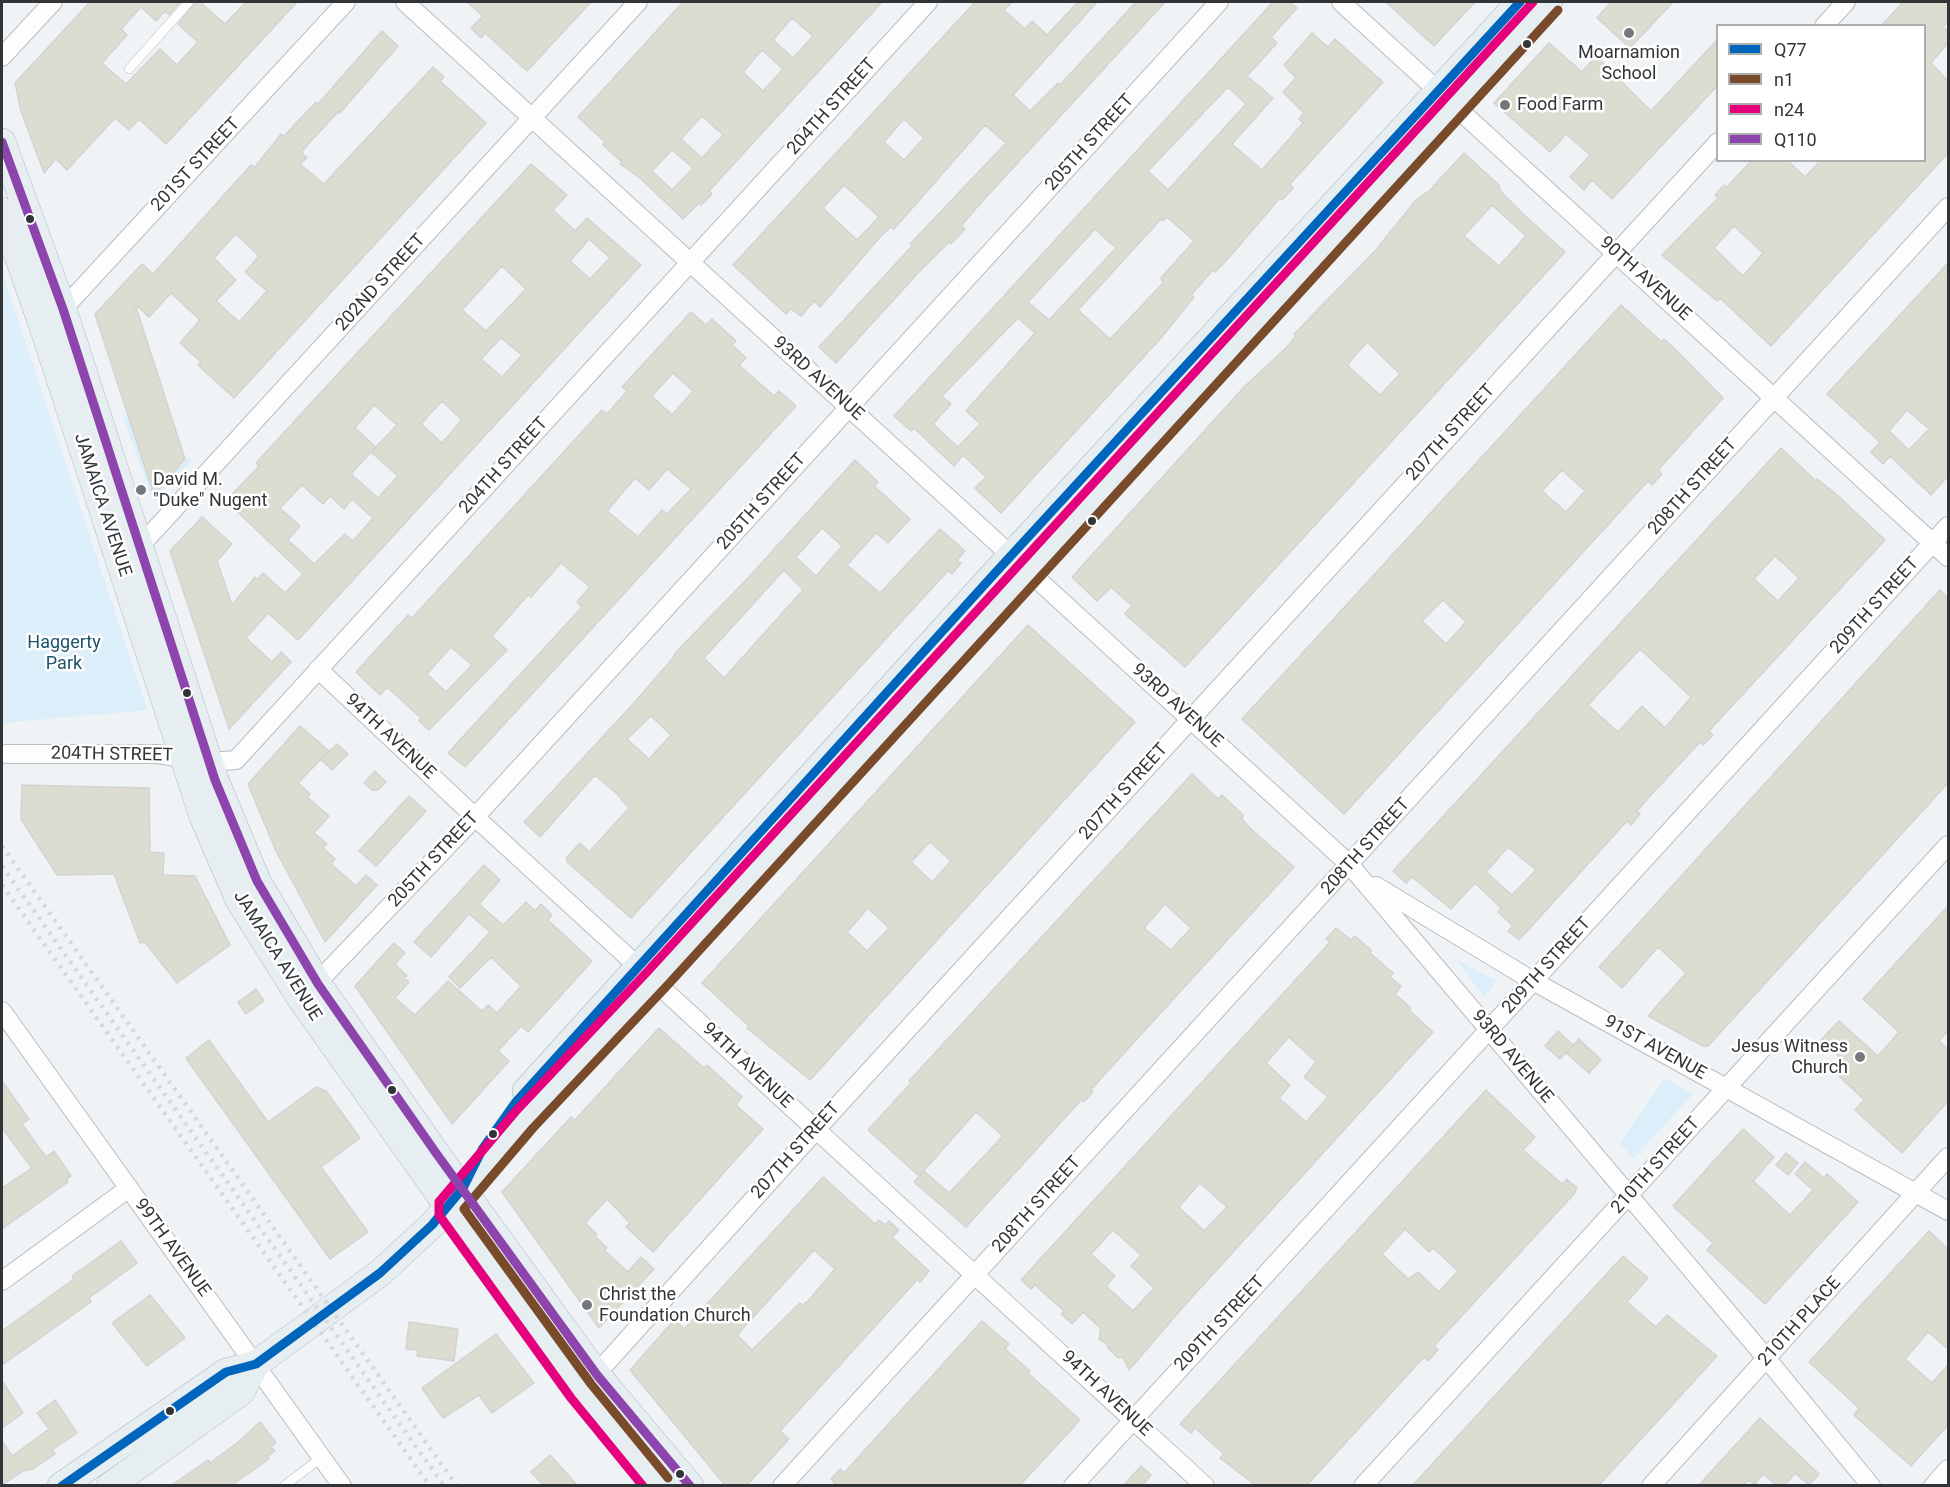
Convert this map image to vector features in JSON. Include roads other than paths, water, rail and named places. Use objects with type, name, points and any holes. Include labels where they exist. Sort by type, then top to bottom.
[{"type":"main road","points":[[1446,98],[1520,2]]},
{"type":"main road","points":[[61,1485],[226,1372],[256,1364],[380,1273],[456,1198],[483,1148],[515,1103],[647,973],[1446,98],[1549,2]]},
{"type":"main road","name":"JAMAICA AVENUE","points":[[2,142],[52,315],[198,760],[203,817],[239,900],[309,991],[589,1383],[659,1485]]},
{"type":"main road","name":"JAMAICA AVENUE","points":[[2,211],[52,315]]},
{"type":"main road","points":[[110,1485],[241,1392],[256,1364]]},
{"type":"main road","name":"JAMAICA AVENUE","points":[[589,1383],[690,1485]]},
{"type":"street","points":[[2,57],[53,2]]},
{"type":"street","name":"201ST STREET","points":[[52,315],[346,2]]},
{"type":"street","name":"93RD AVENUE","points":[[405,2],[1364,879],[1871,1485]]},
{"type":"street","name":"202ND STREET","points":[[129,550],[638,2]]},
{"type":"street","name":"204TH STREET","points":[[6,754],[157,754],[198,760],[236,760],[928,2]]},
{"type":"street","name":"205TH STREET","points":[[309,991],[475,817],[1219,2]]},
{"type":"street","name":"90TH AVENUE","points":[[1341,2],[1948,557]]},
{"type":"street","points":[[1826,24],[1846,2]]},
{"type":"street","name":"207TH STREET","points":[[589,1383],[816,1129],[1716,144]]},
{"type":"street","name":"208TH STREET","points":[[782,1485],[1948,207]]},
{"type":"street","name":"209TH STREET","points":[[1073,1485],[1490,1031],[1948,526]]},
{"type":"street","name":"94TH AVENUE","points":[[318,669],[475,817],[1205,1485]]},
{"type":"street","name":"210TH STREET","points":[[1363,1485],[1948,845]]},
{"type":"street","name":"91ST AVENUE","points":[[1364,879],[1533,981],[1948,1211]]},
{"type":"street","name":"99TH AVENUE","points":[[2,1014],[342,1485]]},
{"type":"street","name":"210TH PLACE","points":[[1651,1485],[1948,1157]]},
{"type":"street","points":[[2,1281],[129,1188]]},
{"type":"street","points":[[1933,1485],[1948,1469]]},
{"type":"lane","points":[[129,69],[189,2]]},
{"type":"lane","points":[[284,1485],[322,1457]]},
{"type":"railway","points":[[2,846],[457,1486]]},
{"type":"railway","points":[[2,866],[444,1486]]},
{"type":"railway","points":[[2,885],[430,1486]]},
{"type":"place","name":"Moarnamion School","points":[[1629,33]]},
{"type":"place","name":"Food Farm","points":[[1505,105]]},
{"type":"place","name":"David M. \"Duke\" Nugent","points":[[141,490]]},
{"type":"place","name":"Jesus Witness Church","points":[[1860,1057]]},
{"type":"place","name":"Christ the Foundation Church","points":[[587,1305]]},
{"type":"park label","name":"Haggerty Park","points":[[64,653]]}]
